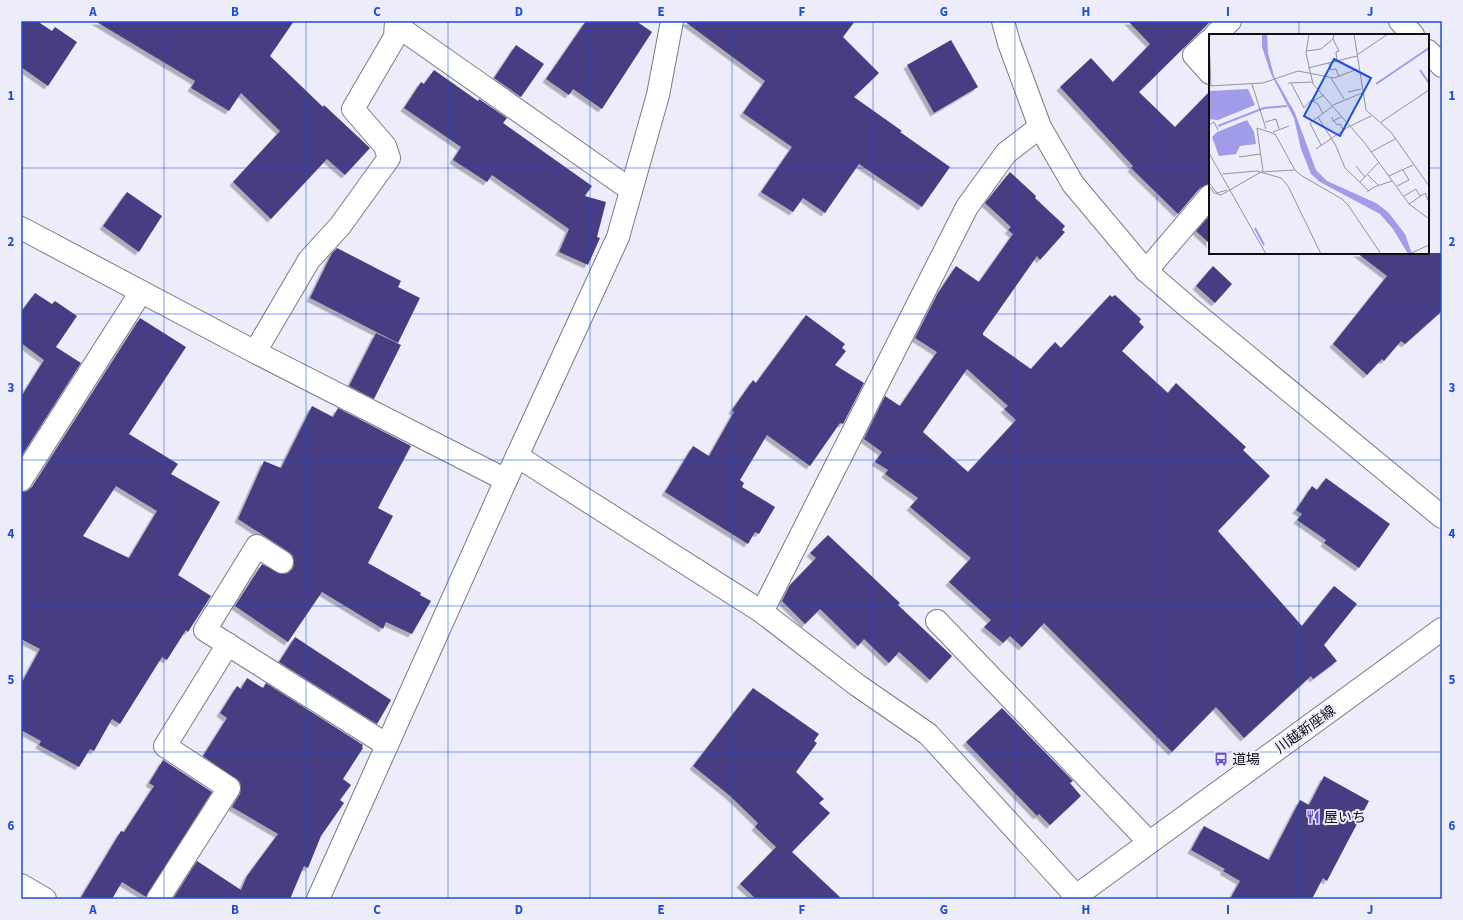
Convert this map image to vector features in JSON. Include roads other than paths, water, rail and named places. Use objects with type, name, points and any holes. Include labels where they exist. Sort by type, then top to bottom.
[{"type":"street","points":[[318,899],[506,480],[618,237],[658,95],[672,21]]},
{"type":"street","points":[[1003,21],[1009,43],[1040,127],[1073,184],[1146,271],[1442,517]]},
{"type":"street","points":[[1216,34],[1230,21]]},
{"type":"street","points":[[1400,21],[1412,34]]},
{"type":"street","points":[[255,352],[309,260],[340,226],[390,158],[385,146],[353,109],[394,37],[396,23],[631,190]]},
{"type":"street","points":[[1209,41],[1194,55],[1209,72]]},
{"type":"street","points":[[1429,52],[1442,66]]},
{"type":"street","points":[[762,612],[967,207],[1006,153],[1040,127]]},
{"type":"street","points":[[1146,271],[1209,197]]},
{"type":"street","points":[[21,228],[255,352],[506,480]]},
{"type":"street","points":[[21,480],[141,292]]},
{"type":"street","points":[[517,456],[762,612],[858,686],[928,734],[1074,898]]},
{"type":"street","points":[[282,562],[257,546],[205,630],[387,745]]},
{"type":"street","points":[[937,621],[1149,842]]},
{"type":"street","name":"川越新座線","points":[[1074,898],[1442,629]]},
{"type":"street","points":[[158,899],[229,788],[165,746],[228,644]]},
{"type":"street","points":[[21,885],[45,899]]},
{"type":"place","name":"道場","points":[[1221,759]]},
{"type":"place","name":"屋いち","points":[[1313,817]]}]
